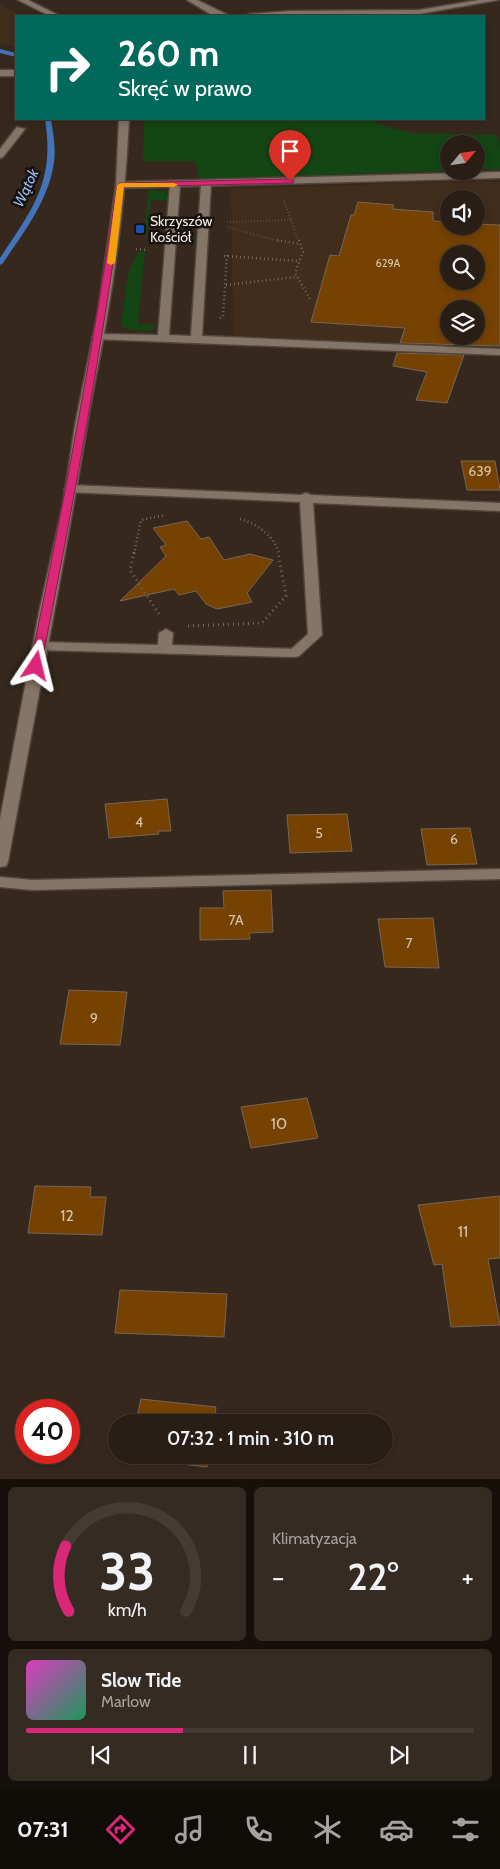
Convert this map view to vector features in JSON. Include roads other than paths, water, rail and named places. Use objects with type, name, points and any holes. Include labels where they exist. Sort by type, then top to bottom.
[{"type":"street","points":[[22,0],[54,15]]},
{"type":"street","points":[[191,0],[222,15]]},
{"type":"street","points":[[263,15],[419,12],[494,0]]},
{"type":"street","points":[[0,74],[15,73]]},
{"type":"street","points":[[0,862],[98,337],[121,185],[124,120]]},
{"type":"street","points":[[0,155],[20,129]]},
{"type":"street","points":[[121,185],[500,175]]},
{"type":"street","points":[[196,339],[206,184]]},
{"type":"street","points":[[163,338],[175,185]]},
{"type":"street","points":[[98,337],[196,339],[500,352]]},
{"type":"street","points":[[70,489],[306,497],[500,507]]},
{"type":"street","points":[[39,646],[165,651],[294,653],[315,635],[306,497]]},
{"type":"street","points":[[165,651],[166,633]]},
{"type":"street","points":[[0,882],[32,885],[500,874]]},
{"type":"waterway","name":"Wątok","points":[[0,51],[15,55]]},
{"type":"waterway","name":"Wątok","points":[[0,263],[33,212],[48,178],[52,141],[48,120]]},
{"type":"place","name":"Skrzyszów Kościół","points":[[140,229]]}]
